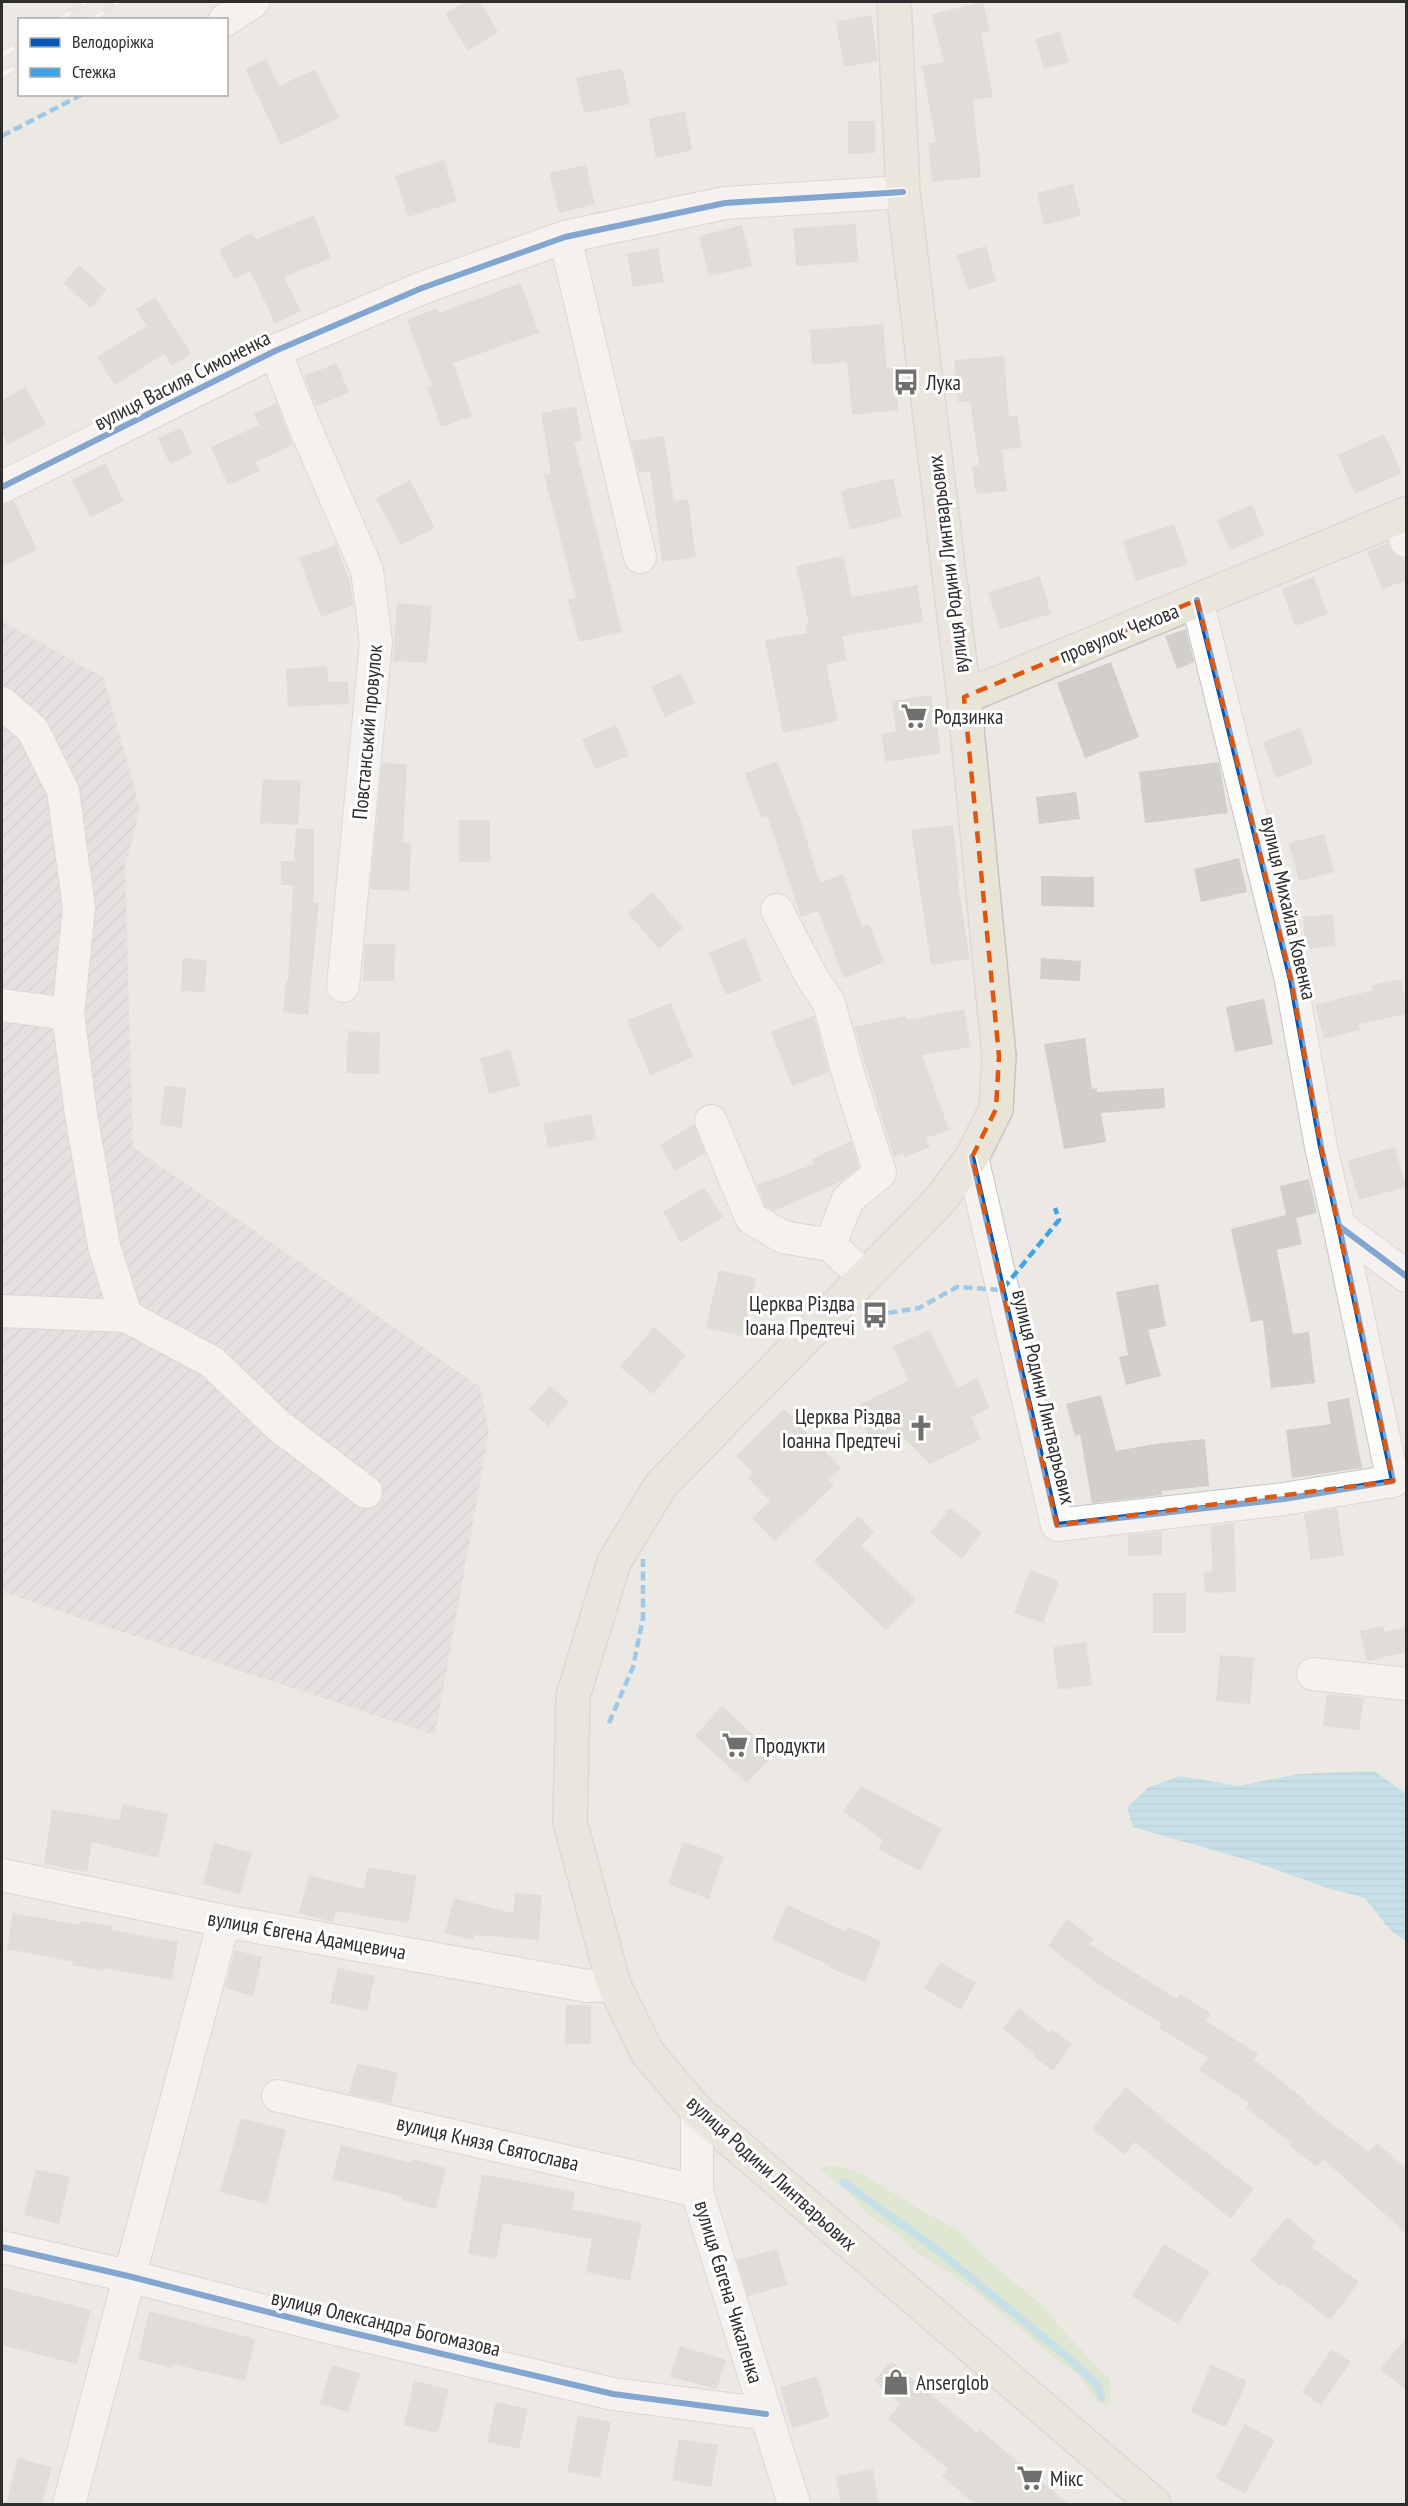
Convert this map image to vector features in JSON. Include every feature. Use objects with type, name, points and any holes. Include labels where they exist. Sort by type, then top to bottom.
[{"type":"main road","name":"вулиця Родини Линтварьових","points":[[894,2],[903,192],[964,697],[999,1056],[996,1109],[972,1157],[940,1200],[661,1485],[614,1562],[573,1696],[570,1822],[614,1985],[647,2052],[697,2111],[1154,2505]]},
{"type":"main road","name":"провулок Чехова","points":[[964,697],[1197,600],[1404,524]]},
{"type":"street","points":[[228,18],[253,2]]},
{"type":"street","name":"вулиця Василя Симоненка","points":[[2,487],[275,351],[422,288],[566,237],[725,203],[903,192]]},
{"type":"street","points":[[566,237],[640,557]]},
{"type":"street","name":"Повстанський провулок","points":[[275,351],[304,425],[367,570],[376,642],[343,986]]},
{"type":"street","name":"вулиця Михайла Ковенка","points":[[1197,600],[1291,980],[1321,1147],[1393,1481],[1284,1499]]},
{"type":"street","points":[[2,703],[33,730],[63,790],[79,908],[68,1014],[81,1114],[105,1246],[126,1316]]},
{"type":"street","points":[[777,910],[811,975],[829,1003],[850,1080],[880,1173],[848,1199],[830,1245]]},
{"type":"street","points":[[2,1005],[68,1014]]},
{"type":"street","points":[[711,1121],[751,1218],[783,1237],[830,1245],[864,1276]]},
{"type":"street","name":"вулиця Родини Линтварьових","points":[[972,1157],[1057,1525],[1284,1499]]},
{"type":"street","points":[[1339,1226],[1407,1276]]},
{"type":"street","points":[[2,1311],[126,1316],[212,1362],[279,1426],[366,1492]]},
{"type":"street","points":[[1313,1674],[1407,1684]]},
{"type":"street","name":"вулиця Євгена Адамцевича","points":[[2,1875],[224,1921],[587,1986],[614,1985]]},
{"type":"street","points":[[69,2505],[224,1921]]},
{"type":"street","name":"вулиця Князя Святослава","points":[[279,2096],[698,2191]]},
{"type":"street","name":"вулиця Євгена Чикаленка","points":[[697,2111],[698,2191],[794,2505]]},
{"type":"street","name":"вулиця Олександра Богомазова","points":[[2,2247],[612,2394],[766,2414]]},
{"type":"highlighted area","points":[[1197,600],[1291,980],[1321,1147],[1393,1481],[1057,1525],[972,1157],[996,1109],[999,1056],[964,697]]},
{"type":"shaded area","points":[[2,621],[104,678],[140,809],[125,866],[133,1147],[480,1387],[489,1432],[435,1735],[2,1592]]},
{"type":"green space","points":[[838,2166],[865,2175],[912,2205],[960,2231],[989,2261],[1043,2306],[1110,2380],[1111,2402],[1104,2405],[1096,2400],[1078,2374],[1058,2361],[983,2298],[947,2271],[917,2253],[902,2238],[868,2215],[848,2192],[818,2168]]},
{"type":"water","points":[[1374,1771],[1406,1794],[1406,1941],[1390,1930],[1365,1898],[1328,1888],[1254,1862],[1133,1827],[1127,1807],[1149,1787],[1180,1776],[1238,1786],[1298,1774]]},
{"type":"building","points":[[465,2],[480,2],[498,32],[468,51],[445,14]]},
{"type":"building","points":[[983,2],[990,31],[981,33],[993,97],[973,100],[981,177],[932,182],[928,143],[936,142],[922,66],[944,62],[932,14]]},
{"type":"building","points":[[871,15],[878,61],[844,67],[836,21]]},
{"type":"building","points":[[1060,32],[1069,62],[1044,69],[1035,39]]},
{"type":"building","points":[[266,59],[279,86],[315,69],[339,118],[281,145],[245,69]]},
{"type":"building","points":[[622,68],[630,104],[584,113],[576,78]]},
{"type":"building","points":[[685,111],[692,150],[656,158],[649,119]]},
{"type":"building","points":[[848,121],[875,121],[875,153],[848,154]]},
{"type":"building","points":[[444,160],[457,201],[408,217],[395,176]]},
{"type":"building","points":[[586,165],[595,204],[559,213],[549,173]]},
{"type":"building","points":[[1073,184],[1081,216],[1044,225],[1037,193]]},
{"type":"building","points":[[314,215],[331,258],[284,277],[301,311],[275,323],[250,271],[234,279],[219,250],[252,232],[256,239]]},
{"type":"building","points":[[856,224],[858,262],[796,266],[793,228]]},
{"type":"building","points":[[742,225],[752,266],[709,276],[699,236]]},
{"type":"building","points":[[986,246],[996,282],[968,290],[957,255]]},
{"type":"building","points":[[658,248],[664,282],[633,287],[627,254]]},
{"type":"building","points":[[79,265],[107,290],[90,308],[64,283]]},
{"type":"building","points":[[521,283],[539,333],[453,363],[472,416],[441,427],[427,387],[432,386],[407,320],[437,308],[439,313]]},
{"type":"building","points":[[155,297],[191,354],[172,366],[164,354],[115,385],[97,357],[147,326],[136,309]]},
{"type":"building","points":[[883,324],[887,368],[894,368],[898,410],[852,415],[847,362],[812,365],[810,330]]},
{"type":"building","points":[[1004,356],[1009,417],[1017,415],[1022,447],[1002,450],[1007,491],[976,494],[972,466],[979,465],[970,401],[958,402],[954,360]]},
{"type":"building","points":[[337,363],[349,393],[316,406],[304,376]]},
{"type":"building","points":[[25,387],[46,424],[8,445],[2,433],[2,401]]},
{"type":"building","points":[[276,403],[293,445],[256,462],[260,471],[228,485],[211,447],[259,425],[254,414]]},
{"type":"building","points":[[576,406],[582,441],[574,442],[622,632],[579,642],[568,600],[576,598],[544,475],[551,473],[541,413]]},
{"type":"building","points":[[181,428],[192,454],[170,464],[158,438]]},
{"type":"building","points":[[1384,434],[1402,473],[1355,494],[1338,455]]},
{"type":"building","points":[[664,436],[674,501],[688,499],[696,557],[662,562],[650,471],[639,473],[631,441]]},
{"type":"building","points":[[105,463],[124,501],[90,517],[72,480]]},
{"type":"building","points":[[893,478],[902,517],[850,530],[841,491]]},
{"type":"building","points":[[410,480],[435,528],[401,545],[376,498]]},
{"type":"building","points":[[14,501],[37,550],[2,566],[2,505]]},
{"type":"building","points":[[1252,505],[1265,535],[1230,550],[1217,520]]},
{"type":"building","points":[[1174,524],[1188,564],[1136,581],[1123,541]]},
{"type":"building","points":[[1388,543],[1394,554],[1403,559],[1407,567],[1407,580],[1382,589],[1367,551]]},
{"type":"building","points":[[336,545],[350,582],[353,605],[321,617],[299,558]]},
{"type":"building","points":[[843,556],[852,597],[917,585],[923,622],[842,636],[847,660],[826,665],[838,721],[783,733],[765,640],[807,633],[805,624],[809,623],[796,566]]},
{"type":"building","points":[[1040,576],[1051,614],[1000,629],[988,592]]},
{"type":"building","points":[[1314,577],[1328,614],[1295,626],[1282,589]]},
{"type":"building","points":[[397,603],[432,606],[427,663],[393,661]]},
{"type":"building","points":[[1186,629],[1194,662],[1177,669],[1165,636]]},
{"type":"building","points":[[1111,662],[1139,737],[1085,758],[1057,683]]},
{"type":"building","points":[[327,666],[328,682],[348,681],[349,704],[288,707],[286,669]]},
{"type":"building","points":[[681,673],[695,703],[665,717],[651,687]]},
{"type":"building","name":"Родзинка","points":[[931,695],[941,753],[886,762],[881,734],[896,731],[892,701]]},
{"type":"building","points":[[616,725],[629,756],[595,769],[582,739]]},
{"type":"building","points":[[1300,728],[1313,764],[1276,778],[1263,742]]},
{"type":"building","points":[[777,761],[802,825],[820,883],[843,874],[862,927],[869,924],[884,962],[844,978],[818,911],[801,917],[767,815],[761,818],[745,773]]},
{"type":"building","points":[[1219,762],[1228,813],[1145,823],[1139,772]]},
{"type":"building","points":[[382,763],[407,764],[403,843],[411,843],[409,891],[370,889]]},
{"type":"building","points":[[263,779],[301,781],[298,825],[260,823]]},
{"type":"building","points":[[1076,792],[1080,819],[1039,824],[1036,797]]},
{"type":"building","points":[[459,820],[490,820],[490,862],[459,862]]},
{"type":"building","points":[[953,825],[959,877],[957,877],[970,959],[931,965],[911,830]]},
{"type":"building","points":[[296,829],[314,829],[314,903],[319,903],[308,1015],[283,1012],[286,980],[288,980],[293,885],[281,885],[281,861],[294,861]]},
{"type":"building","points":[[1324,834],[1334,872],[1299,881],[1289,843]]},
{"type":"building","points":[[1239,858],[1247,892],[1201,902],[1194,869]]},
{"type":"building","points":[[1041,876],[1094,877],[1094,907],[1041,906]]},
{"type":"building","points":[[652,892],[683,928],[659,949],[628,913]]},
{"type":"building","points":[[1333,914],[1336,946],[1306,949],[1303,917]]},
{"type":"building","points":[[745,938],[762,981],[726,995],[709,953]]},
{"type":"building","points":[[365,944],[395,944],[394,981],[363,981]]},
{"type":"building","points":[[183,958],[207,960],[205,992],[181,991]]},
{"type":"building","points":[[1041,958],[1081,961],[1080,981],[1040,979]]},
{"type":"building","points":[[1401,979],[1407,1014],[1358,1024],[1360,1030],[1324,1039],[1315,1005],[1373,990],[1372,985]]},
{"type":"building","points":[[1264,999],[1273,1044],[1235,1052],[1226,1007]]},
{"type":"building","points":[[671,1003],[693,1057],[650,1075],[627,1020]]},
{"type":"building","points":[[964,1009],[971,1047],[922,1055],[949,1130],[926,1138],[930,1147],[904,1157],[903,1153],[894,1157],[854,1027],[905,1016],[906,1020]]},
{"type":"building","points":[[814,1016],[829,1072],[792,1086],[771,1031]]},
{"type":"building","points":[[348,1031],[380,1033],[379,1074],[346,1073]]},
{"type":"building","points":[[1085,1038],[1092,1089],[1097,1088],[1097,1092],[1164,1088],[1165,1108],[1101,1113],[1106,1142],[1064,1149],[1044,1044]]},
{"type":"building","points":[[510,1050],[520,1086],[489,1094],[480,1058]]},
{"type":"building","points":[[165,1086],[186,1088],[182,1128],[160,1125]]},
{"type":"building","points":[[591,1114],[596,1139],[548,1148],[543,1123]]},
{"type":"building","points":[[694,1124],[705,1153],[675,1171],[660,1145]]},
{"type":"building","points":[[851,1141],[859,1167],[842,1181],[774,1211],[765,1206],[757,1185],[814,1164],[812,1159]]},
{"type":"building","points":[[1395,1147],[1406,1187],[1359,1200],[1348,1161]]},
{"type":"building","points":[[1309,1179],[1317,1213],[1296,1218],[1302,1244],[1277,1250],[1293,1334],[1309,1332],[1315,1383],[1271,1388],[1263,1320],[1251,1322],[1231,1229],[1286,1215],[1280,1186]]},
{"type":"building","points":[[704,1187],[723,1217],[681,1243],[663,1212]]},
{"type":"building","points":[[719,1270],[756,1278],[742,1336],[706,1328]]},
{"type":"building","points":[[1158,1284],[1166,1326],[1148,1330],[1161,1376],[1126,1385],[1119,1357],[1128,1355],[1116,1292]]},
{"type":"building","points":[[654,1327],[686,1355],[653,1394],[620,1367]]},
{"type":"building","name":"Церква Різдва Іоанна Предтечі","points":[[930,1330],[957,1388],[977,1378],[990,1408],[971,1417],[981,1439],[930,1464],[894,1428],[874,1447],[855,1407],[908,1381],[893,1346]]},
{"type":"building","points":[[550,1386],[569,1402],[548,1426],[529,1409]]},
{"type":"building","points":[[1101,1395],[1116,1451],[1154,1444],[1205,1439],[1209,1486],[1162,1491],[1162,1495],[1092,1503],[1080,1434],[1075,1436],[1066,1404]]},
{"type":"building","points":[[1349,1398],[1362,1468],[1292,1478],[1286,1430],[1331,1424],[1327,1402]]},
{"type":"building","points":[[784,1409],[841,1468],[829,1480],[834,1485],[775,1541],[752,1518],[770,1501],[748,1478],[753,1473],[736,1456]]},
{"type":"building","points":[[950,1508],[982,1533],[962,1559],[930,1533]]},
{"type":"building","points":[[1337,1508],[1344,1555],[1311,1560],[1304,1514]]},
{"type":"building","points":[[858,1516],[874,1532],[861,1546],[916,1599],[886,1630],[814,1561]]},
{"type":"building","points":[[1234,1523],[1236,1592],[1205,1593],[1204,1572],[1212,1572],[1211,1526]]},
{"type":"building","points":[[1162,1531],[1162,1555],[1128,1556],[1128,1535]]},
{"type":"building","points":[[1030,1570],[1059,1581],[1043,1623],[1014,1613]]},
{"type":"building","points":[[1153,1593],[1186,1593],[1186,1633],[1153,1633]]},
{"type":"building","points":[[1383,1626],[1384,1632],[1407,1627],[1407,1652],[1367,1661],[1360,1631]]},
{"type":"building","points":[[1086,1642],[1092,1685],[1058,1690],[1053,1647]]},
{"type":"building","points":[[1220,1655],[1254,1658],[1250,1704],[1216,1701]]},
{"type":"building","points":[[1327,1694],[1364,1698],[1359,1730],[1323,1726]]},
{"type":"building","name":"Продукти","points":[[722,1706],[774,1754],[747,1783],[695,1736]]},
{"type":"building","points":[[861,1786],[942,1829],[920,1871],[878,1849],[883,1840],[843,1811]]},
{"type":"building","points":[[123,1804],[168,1814],[158,1858],[92,1842],[87,1872],[44,1864],[52,1809],[119,1820]]},
{"type":"building","points":[[683,1842],[724,1856],[709,1899],[668,1884]]},
{"type":"building","points":[[214,1843],[252,1853],[240,1894],[203,1884]]},
{"type":"building","points":[[368,1867],[417,1876],[408,1923],[336,1911],[333,1922],[299,1913],[309,1875],[364,1889]]},
{"type":"building","points":[[515,1893],[542,1895],[539,1940],[475,1935],[474,1940],[445,1933],[454,1898],[513,1913]]},
{"type":"building","points":[[787,1905],[845,1931],[847,1927],[881,1941],[865,1982],[830,1968],[831,1966],[772,1939]]},
{"type":"building","points":[[13,1913],[80,1925],[81,1921],[112,1926],[111,1930],[178,1942],[172,1980],[104,1968],[103,1971],[72,1965],[73,1962],[7,1949]]},
{"type":"building","points":[[1067,1919],[1094,1939],[1089,1944],[1177,1999],[1180,1994],[1211,2013],[1206,2021],[1258,2054],[1254,2060],[1307,2101],[1305,2103],[1369,2152],[1377,2143],[1407,2169],[1407,2234],[1323,2159],[1317,2167],[1290,2146],[1292,2143],[1246,2108],[1249,2103],[1199,2070],[1208,2058],[1159,2028],[1162,2024],[1104,1988],[1048,1946]]},
{"type":"building","points":[[235,1950],[262,1957],[253,1996],[225,1988]]},
{"type":"building","points":[[940,1962],[976,1983],[961,2010],[924,1988]]},
{"type":"building","points":[[338,1968],[375,1976],[367,2011],[330,2003]]},
{"type":"building","points":[[566,2005],[591,2005],[591,2044],[565,2044]]},
{"type":"building","points":[[1019,2008],[1050,2033],[1052,2029],[1072,2044],[1053,2071],[1003,2028]]},
{"type":"building","points":[[357,2063],[398,2073],[391,2103],[349,2094]]},
{"type":"building","points":[[1126,2087],[1178,2131],[1254,2189],[1231,2219],[1135,2142],[1124,2155],[1092,2128]]},
{"type":"building","points":[[241,2118],[286,2130],[267,2204],[220,2192]]},
{"type":"building","points":[[341,2145],[411,2163],[412,2159],[446,2168],[436,2209],[402,2200],[403,2197],[332,2179]]},
{"type":"building","points":[[36,2169],[70,2177],[59,2224],[24,2215]]},
{"type":"building","points":[[482,2174],[575,2192],[572,2209],[642,2223],[630,2281],[586,2272],[592,2239],[503,2223],[496,2259],[468,2254]]},
{"type":"building","points":[[1287,2217],[1317,2242],[1312,2247],[1359,2282],[1330,2320],[1282,2283],[1280,2286],[1250,2261]]},
{"type":"building","points":[[1164,2244],[1210,2272],[1178,2324],[1132,2296]]},
{"type":"building","points":[[777,2249],[787,2285],[748,2296],[737,2260]]},
{"type":"building","points":[[2,2287],[91,2310],[77,2364],[2,2345]]},
{"type":"building","points":[[149,2311],[255,2339],[245,2381],[173,2364],[172,2368],[138,2359]]},
{"type":"building","points":[[1407,2337],[1407,2391],[1380,2369]]},
{"type":"building","points":[[680,2346],[726,2360],[717,2389],[670,2377]]},
{"type":"building","points":[[1332,2349],[1351,2362],[1321,2405],[1302,2392]]},
{"type":"building","points":[[891,2361],[977,2433],[980,2430],[1070,2505],[976,2505],[942,2476],[948,2469],[888,2419],[900,2404],[874,2381]]},
{"type":"building","points":[[332,2365],[360,2373],[348,2412],[320,2404]]},
{"type":"building","points":[[1211,2365],[1247,2381],[1226,2427],[1191,2412]]},
{"type":"building","points":[[817,2376],[829,2417],[792,2428],[780,2387]]},
{"type":"building","points":[[414,2381],[449,2389],[438,2433],[404,2425]]},
{"type":"building","points":[[496,2402],[528,2409],[519,2449],[487,2442]]},
{"type":"building","points":[[578,2416],[611,2422],[600,2478],[567,2472]]},
{"type":"building","points":[[1245,2424],[1275,2440],[1245,2494],[1216,2478]]},
{"type":"building","points":[[679,2439],[718,2445],[711,2487],[672,2480]]},
{"type":"building","points":[[18,2458],[52,2467],[42,2505],[6,2505]]},
{"type":"building","points":[[873,2469],[879,2505],[841,2505],[836,2476]]},
{"type":"waterway","points":[[843,2182],[936,2249],[1072,2361],[1098,2386],[1101,2397]]},
{"type":"railway","points":[[62,18],[85,2]]},
{"type":"railway","points":[[95,18],[118,2]]},
{"type":"railway","points":[[2,55],[18,45]]},
{"type":"railway","points":[[2,75],[18,66]]},
{"type":"marked path","points":[[2,136],[79,96]]},
{"type":"marked path","points":[[875,1315],[919,1308],[957,1287],[1002,1290],[1059,1220],[1055,1208]]},
{"type":"marked path","points":[[609,1723],[633,1667],[643,1618],[643,1559]]},
{"type":"cycle path","points":[[2,487],[275,351],[422,288],[565,237],[725,203],[903,192]]},
{"type":"cycle path","points":[[1197,600],[1291,980],[1321,1147],[1339,1226],[1406,1276]]},
{"type":"cycle path","points":[[972,1157],[1057,1525],[1284,1499],[1393,1481],[1339,1226]]},
{"type":"cycle path","points":[[2,2247],[613,2394],[766,2414]]},
{"type":"place","name":"Лука","points":[[906,382]]},
{"type":"place","name":"Родзинка","points":[[914,716]]},
{"type":"place","name":"Церква Різдва Іоана Предтечі","points":[[875,1315]]},
{"type":"place","name":"Церква Різдва Іоанна Предтечі","points":[[921,1428]]},
{"type":"place","name":"Продукти","points":[[735,1745]]},
{"type":"place","name":"Anserglob","points":[[896,2382]]},
{"type":"place","name":"Мікс","points":[[1030,2478]]}]
